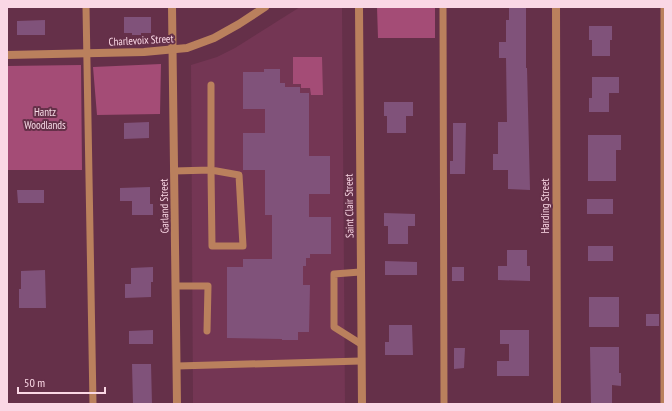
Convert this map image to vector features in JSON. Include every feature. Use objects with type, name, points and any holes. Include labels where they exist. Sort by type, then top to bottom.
[{"type":"street","name":"Garland Street","points":[[172,7],[177,404]]},
{"type":"street","name":"Charlevoix Street","points":[[7,55],[144,52],[187,48],[214,38],[265,7]]},
{"type":"street","name":"Saint Clair Street","points":[[359,7],[362,404]]},
{"type":"street","name":"Harding Street","points":[[556,7],[557,404]]},
{"type":"lane","points":[[86,7],[93,404]]},
{"type":"lane","points":[[443,7],[444,404]]},
{"type":"lane","points":[[664,7],[664,404]]},
{"type":"lane","points":[[174,171],[211,170],[239,175],[242,246],[212,246],[211,170],[211,85]]},
{"type":"lane","points":[[360,272],[334,274],[334,327],[361,344]]},
{"type":"lane","points":[[176,286],[208,286],[207,331]]},
{"type":"lane","points":[[177,366],[361,361]]},
{"type":"shaded area","points":[[300,7],[342,7],[345,404],[193,404],[191,65],[217,57],[235,48]]},
{"type":"green space","points":[[377,7],[435,7],[435,38],[378,38]]},
{"type":"green space","points":[[293,57],[322,57],[323,95],[311,95],[310,88],[301,88],[301,84],[293,84]]},
{"type":"green space","name":"Hantz Woodlands","points":[[161,64],[160,114],[97,115],[93,67]]},
{"type":"green space","name":"Hantz Woodlands","points":[[81,65],[82,170],[8,170],[7,66]]},
{"type":"building","points":[[509,7],[526,7],[526,68],[530,190],[508,189],[508,170],[493,170],[493,154],[498,154],[498,122],[507,122],[506,58],[499,58],[499,42],[506,42],[506,20],[509,20]]},
{"type":"building","points":[[124,17],[151,17],[151,33],[132,35],[132,33],[124,33]]},
{"type":"building","points":[[45,20],[45,35],[17,35],[17,21]]},
{"type":"building","points":[[589,26],[612,26],[610,56],[592,56],[592,40],[589,40]]},
{"type":"building","points":[[264,69],[280,69],[280,83],[285,83],[285,87],[300,87],[300,93],[309,93],[309,156],[330,156],[330,194],[309,194],[309,217],[331,217],[331,254],[310,254],[310,258],[306,258],[306,266],[303,266],[303,285],[310,285],[309,332],[298,332],[298,340],[227,338],[227,267],[243,267],[243,259],[272,259],[272,215],[265,215],[265,170],[243,170],[243,133],[265,133],[265,109],[243,109],[243,72],[264,72]]},
{"type":"building","points":[[592,77],[619,77],[619,93],[609,93],[609,112],[589,112],[589,98],[592,98]]},
{"type":"building","points":[[384,102],[413,102],[413,116],[406,116],[406,133],[387,133],[387,116],[384,116]]},
{"type":"building","points":[[149,122],[149,138],[124,139],[124,123]]},
{"type":"building","points":[[453,123],[466,123],[465,174],[450,174],[450,161],[453,161]]},
{"type":"building","points":[[588,135],[621,135],[621,150],[616,150],[616,181],[588,181]]},
{"type":"building","points":[[150,187],[150,204],[153,204],[153,215],[132,215],[132,201],[120,201],[120,188]]},
{"type":"building","points":[[17,190],[44,190],[44,203],[18,203]]},
{"type":"building","points":[[587,199],[613,199],[613,214],[587,214]]},
{"type":"building","points":[[384,213],[415,214],[415,226],[408,226],[408,244],[388,244],[388,226],[384,226]]},
{"type":"building","points":[[588,246],[613,246],[613,261],[588,261]]},
{"type":"building","points":[[507,250],[527,250],[527,266],[530,266],[530,281],[498,280],[498,266],[507,266]]},
{"type":"building","points":[[385,261],[417,262],[417,275],[385,275]]},
{"type":"building","points":[[153,267],[151,297],[125,298],[125,284],[131,284],[131,268]]},
{"type":"building","points":[[452,267],[464,267],[464,281],[452,281]]},
{"type":"building","points":[[45,270],[46,308],[19,308],[21,271]]},
{"type":"building","points":[[589,297],[619,297],[619,327],[589,327]]},
{"type":"building","points":[[646,314],[659,314],[659,326],[646,326]]},
{"type":"building","points":[[389,325],[412,325],[413,355],[385,355],[385,342],[389,342]]},
{"type":"building","points":[[153,330],[153,344],[129,344],[129,331]]},
{"type":"building","points":[[500,330],[529,330],[529,376],[497,376],[497,361],[509,361],[509,344],[500,344]]},
{"type":"building","points":[[590,347],[619,347],[619,373],[621,373],[621,386],[612,385],[612,404],[591,404]]},
{"type":"building","points":[[454,348],[465,348],[464,368],[454,369]]},
{"type":"building","points":[[132,364],[151,364],[152,404],[133,404]]}]
